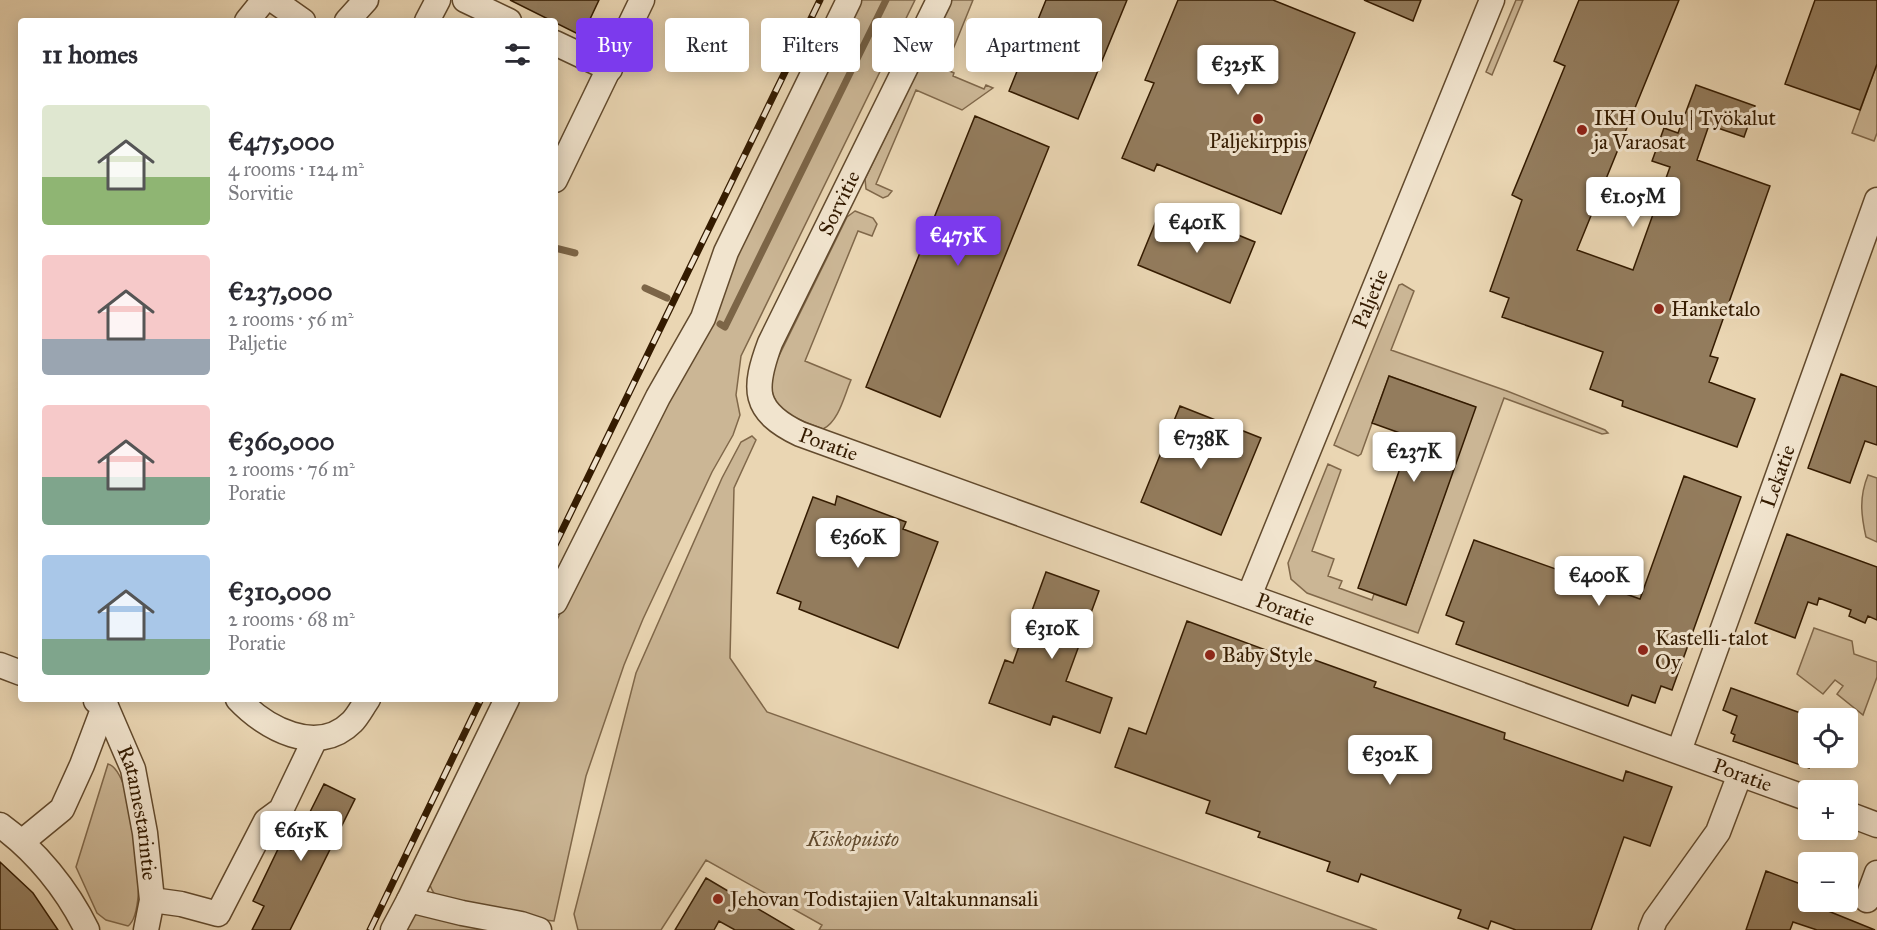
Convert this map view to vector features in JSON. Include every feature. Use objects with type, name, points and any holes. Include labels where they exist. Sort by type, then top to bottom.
[{"type":"street","points":[[250,18],[264,0]]},
{"type":"street","points":[[273,0],[299,18]]},
{"type":"street","points":[[350,18],[366,0]]},
{"type":"street","points":[[465,0],[503,18]]},
{"type":"street","points":[[634,18],[642,0]]},
{"type":"street","points":[[558,596],[658,397],[703,318],[726,252],[849,0]]},
{"type":"street","name":"Sorvitie","points":[[766,411],[759,389],[759,373],[770,343],[939,0]]},
{"type":"street","name":"Paljetie","points":[[1249,596],[1491,0]]},
{"type":"street","points":[[558,44],[576,53]]},
{"type":"street","points":[[558,174],[609,72]]},
{"type":"street","name":"Lekatie","points":[[1679,751],[1877,200]]},
{"type":"street","name":"Poratie","points":[[766,411],[777,423],[800,434],[1798,795]]},
{"type":"street","points":[[0,665],[18,672]]},
{"type":"street","points":[[23,841],[62,809],[82,765],[101,702]]},
{"type":"street","name":"Ratamestarintie","points":[[101,702],[133,769],[145,832],[152,900],[146,930]]},
{"type":"street","points":[[241,702],[254,716],[285,732],[315,739],[337,733],[352,722],[366,702]]},
{"type":"street","points":[[393,930],[506,702]]},
{"type":"street","points":[[152,900],[181,904],[218,914],[266,821],[281,810],[315,739]]},
{"type":"street","points":[[1651,930],[1655,920],[1718,832],[1740,774]]},
{"type":"street","points":[[1858,818],[1877,825]]},
{"type":"street","points":[[0,825],[23,841],[54,878],[91,929]]},
{"type":"street","points":[[1866,900],[1877,873]]},
{"type":"street","points":[[409,900],[539,930]]},
{"type":"green space","points":[[856,0],[915,0],[906,18],[872,18],[872,72],[880,72],[741,356],[736,395],[740,415],[733,435],[712,472],[643,619],[624,665],[586,776],[554,921],[480,913],[452,907],[437,898],[429,883],[518,702],[558,702],[558,618],[671,384],[721,298],[742,236],[821,72],[860,72],[860,18],[847,18]]},
{"type":"green space","points":[[952,0],[973,0],[954,47],[954,18],[943,18]]},
{"type":"green space","points":[[1516,0],[1523,0],[1492,75],[1486,72]]},
{"type":"green space","points":[[1877,64],[1877,133],[1874,141],[1852,133]]},
{"type":"green space","points":[[917,72],[952,72],[954,73],[953,76],[984,89],[986,85],[993,88],[962,110],[916,90],[876,184],[892,191],[883,198],[866,189],[865,179]]},
{"type":"green space","points":[[855,211],[873,218],[877,224],[872,236],[858,231],[805,361],[851,380],[837,414],[823,429],[790,415],[776,402],[771,382],[773,368],[847,217]]},
{"type":"green space","points":[[1402,284],[1414,291],[1391,350],[1507,391],[1608,433],[1602,434],[1504,398],[1418,633],[1307,593],[1291,579],[1288,563],[1328,464],[1341,470],[1312,551],[1334,559],[1328,576],[1342,581],[1339,588],[1372,600],[1374,594],[1406,605],[1475,407],[1389,376],[1361,454],[1358,456],[1334,445],[1399,285]]},
{"type":"green space","name":"Kiskopuisto","points":[[752,436],[756,440],[734,488],[730,658],[767,712],[1377,930],[819,930],[822,925],[706,860],[661,930],[578,930],[574,914],[636,673],[722,478],[741,442]]},
{"type":"green space","points":[[1868,475],[1877,478],[1877,542],[1866,537],[1863,521],[1862,498]]},
{"type":"green space","points":[[1814,628],[1852,641],[1854,654],[1877,662],[1877,677],[1863,715],[1858,708],[1854,708],[1837,694],[1843,686],[1835,680],[1823,694],[1797,674]]},
{"type":"green space","points":[[108,764],[117,772],[125,790],[136,841],[139,869],[138,895],[135,915],[128,926],[106,920],[97,913],[76,867]]},
{"type":"green space","points":[[414,910],[454,915],[479,930],[401,930]]},
{"type":"building","points":[[510,0],[599,0],[590,18],[576,18],[576,33],[558,24],[558,18],[546,18]]},
{"type":"building","points":[[1046,0],[1127,0],[1102,61],[1102,18],[1039,18]]},
{"type":"building","points":[[1178,0],[1273,0],[1355,33],[1281,214],[1157,164],[1154,171],[1122,158],[1154,83],[1145,80]]},
{"type":"building","points":[[1364,0],[1421,0],[1413,21]]},
{"type":"building","points":[[1579,0],[1679,0],[1577,250],[1633,270],[1670,167],[1652,161],[1664,128],[1678,133],[1696,85],[1755,106],[1744,137],[1709,125],[1697,160],[1770,186],[1710,356],[1718,358],[1709,382],[1755,399],[1737,447],[1622,406],[1623,401],[1590,389],[1603,352],[1502,317],[1509,298],[1490,291],[1522,200],[1512,195],[1565,66],[1554,61]]},
{"type":"building","points":[[1815,0],[1877,0],[1877,64],[1860,110],[1785,84]]},
{"type":"building","points":[[1017,72],[1097,72],[1078,119],[1009,91]]},
{"type":"building","points":[[975,116],[1049,147],[940,417],[866,387]]},
{"type":"building","points":[[1163,204],[1255,242],[1230,303],[1138,265]]},
{"type":"building","points":[[1841,374],[1877,387],[1877,445],[1865,441],[1850,483],[1808,468]]},
{"type":"building","points":[[1389,376],[1476,407],[1406,605],[1358,588],[1411,437],[1372,423]]},
{"type":"building","points":[[1180,406],[1261,438],[1221,535],[1141,502]]},
{"type":"building","points":[[1684,476],[1741,497],[1672,690],[1661,686],[1655,703],[1632,695],[1628,706],[1456,644],[1464,622],[1446,615],[1474,540],[1640,599]]},
{"type":"building","points":[[837,496],[906,522],[903,529],[938,542],[898,648],[799,609],[801,602],[777,593],[813,497],[835,505]]},
{"type":"building","points":[[1787,534],[1877,567],[1877,620],[1868,616],[1865,623],[1849,616],[1851,610],[1819,598],[1817,605],[1808,602],[1795,638],[1755,623]]},
{"type":"building","points":[[1046,572],[1099,591],[1066,681],[1112,698],[1100,733],[1053,716],[1050,725],[989,703],[1005,660],[1013,663]]},
{"type":"building","points":[[1187,621],[1282,656],[1284,649],[1376,682],[1374,687],[1505,733],[1504,739],[1623,781],[1626,771],[1672,787],[1650,846],[1624,837],[1591,930],[1516,930],[1491,921],[1488,929],[1458,918],[1461,910],[1361,874],[1358,882],[1327,871],[1330,862],[1258,837],[1260,832],[1206,813],[1210,801],[1115,767],[1129,728],[1146,734]]},
{"type":"building","points":[[1731,688],[1798,712],[1798,764],[1733,741],[1735,735],[1731,733],[1737,716],[1723,710]]},
{"type":"building","points":[[324,784],[355,799],[290,930],[252,930],[264,906],[253,901],[280,845],[291,850]]},
{"type":"building","points":[[0,862],[33,893],[58,930],[0,930]]},
{"type":"building","points":[[1766,871],[1798,883],[1798,912],[1831,912],[1875,930],[1817,930],[1793,922],[1790,930],[1746,930]]},
{"type":"building","name":"Jehovan Todistajien Valtakunnansali","points":[[706,878],[794,930],[735,930],[719,921],[714,930],[675,930]]},
{"type":"waterway","points":[[720,324],[725,327],[886,0]]},
{"type":"waterway","points":[[558,249],[575,253]]},
{"type":"waterway","points":[[645,288],[667,298]]},
{"type":"railway","points":[[558,539],[820,0]]},
{"type":"railway","points":[[370,930],[480,702]]},
{"type":"place","name":"Paljekirppis","points":[[1258,119]]},
{"type":"place","name":"IKH Oulu | Työkalut ja Varaosat","points":[[1582,130]]},
{"type":"place","name":"Hanketalo","points":[[1659,309]]},
{"type":"place","name":"Kastelli-talot Oy","points":[[1643,650]]},
{"type":"place","name":"Baby Style","points":[[1210,655]]},
{"type":"place","name":"Jehovan Todistajien Valtakunnansali","points":[[718,899]]}]
